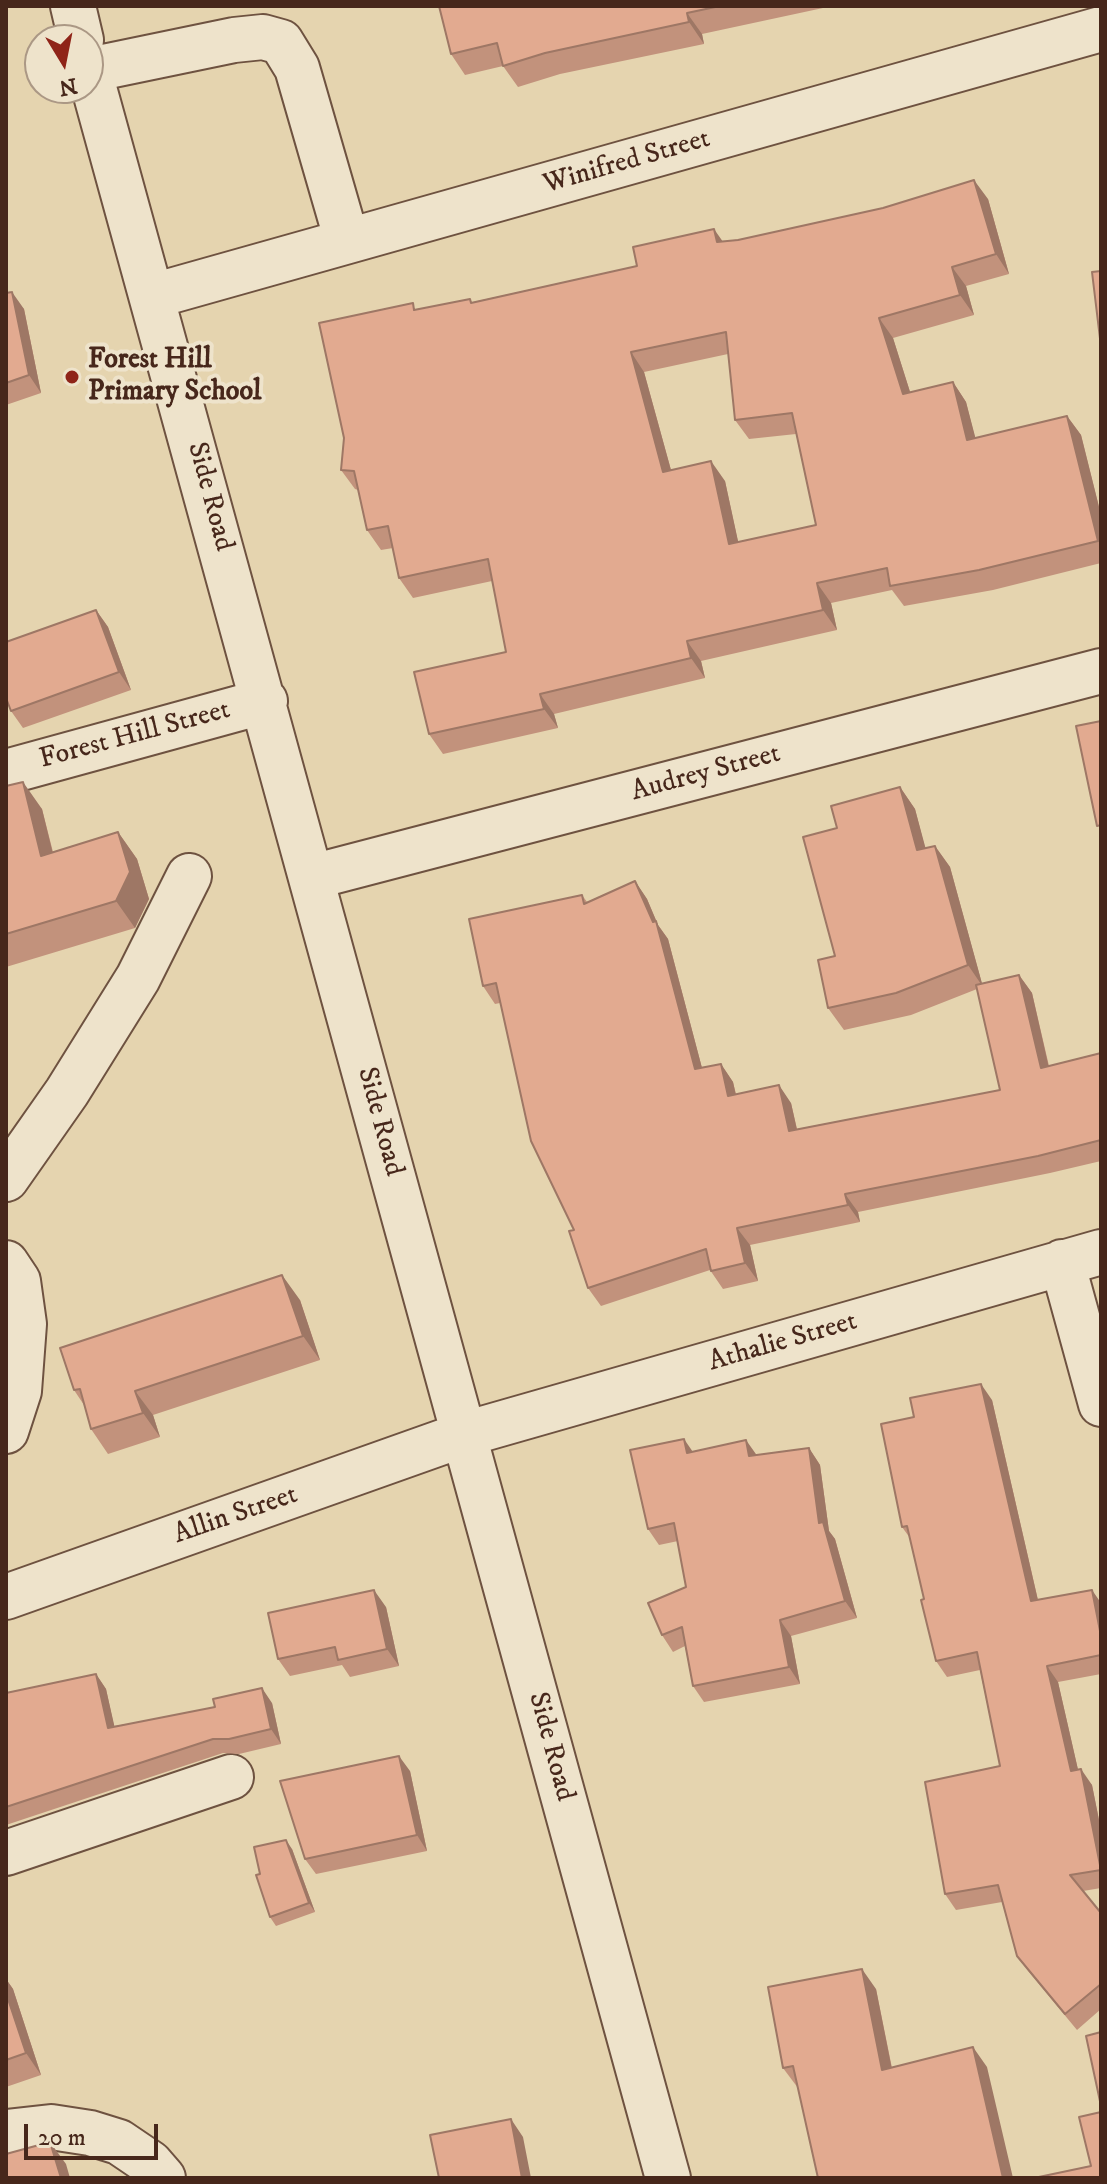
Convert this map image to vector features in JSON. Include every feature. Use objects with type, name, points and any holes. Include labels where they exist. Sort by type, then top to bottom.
[{"type":"street","name":"Winifred Street","points":[[153,296],[1101,29]]},
{"type":"street","points":[[104,65],[234,40],[263,37],[281,42],[297,68],[347,241]]},
{"type":"street","name":"Side Road","points":[[98,104],[265,701],[668,2178]]},
{"type":"street","name":"Audrey Street","points":[[312,877],[1101,671]]},
{"type":"street","name":"Forest Hill Street","points":[[6,772],[265,701]]},
{"type":"street","points":[[6,1179],[67,1092],[138,978],[189,876]]},
{"type":"street","points":[[1082,1257],[1101,1404]]},
{"type":"street","name":"Athalie Street","points":[[465,1434],[1082,1257]]},
{"type":"street","points":[[6,1263],[18,1281],[24,1324],[19,1391],[6,1431]]},
{"type":"street","name":"Allin Street","points":[[6,1597],[465,1434]]},
{"type":"street","points":[[6,1853],[231,1777]]},
{"type":"street","points":[[6,2132],[51,2127],[90,2133],[119,2142],[150,2163],[163,2178]]},
{"type":"building","points":[[439,6],[720,6],[687,13],[689,22],[545,53],[503,66],[497,43],[451,54]]},
{"type":"building","points":[[974,180],[996,254],[952,267],[960,295],[879,318],[903,394],[953,382],[967,440],[1067,416],[1098,541],[979,570],[890,586],[887,568],[817,583],[823,610],[687,641],[691,658],[540,694],[544,709],[429,734],[414,672],[506,652],[488,559],[399,578],[388,526],[367,530],[354,471],[341,470],[344,438],[319,323],[413,303],[414,310],[470,299],[471,303],[637,266],[633,247],[714,229],[717,242],[738,240],[883,208]],"holes":[[[726,332],[735,420],[792,413],[816,525],[729,544],[711,461],[663,472],[631,352]]]},
{"type":"building","points":[[1101,271],[1101,347],[1092,272]]},
{"type":"building","points":[[12,292],[29,375],[6,383],[6,293]]},
{"type":"building","points":[[96,610],[119,672],[11,711],[6,698],[6,642]]},
{"type":"building","points":[[1101,721],[1101,825],[1097,826],[1076,726]]},
{"type":"building","points":[[23,782],[41,856],[118,832],[130,872],[116,901],[6,934],[6,786]]},
{"type":"building","points":[[900,787],[917,850],[935,846],[968,965],[896,993],[828,1008],[818,960],[835,956],[803,837],[837,828],[831,806]]},
{"type":"building","points":[[635,881],[653,922],[656,921],[695,1069],[721,1064],[728,1096],[779,1085],[789,1131],[1000,1090],[976,985],[1019,975],[1041,1068],[1101,1053],[1101,1140],[1038,1156],[845,1194],[848,1205],[737,1228],[745,1263],[711,1271],[706,1249],[588,1288],[569,1231],[574,1230],[531,1141],[496,983],[483,986],[469,919],[582,895],[584,904]]},
{"type":"building","points":[[282,1275],[303,1336],[135,1391],[143,1413],[91,1429],[80,1389],[74,1390],[60,1348]]},
{"type":"building","points":[[981,1384],[1031,1601],[1092,1590],[1101,1636],[1101,1655],[1047,1666],[1071,1771],[1081,1769],[1101,1870],[1070,1875],[1101,1913],[1101,1984],[1065,2014],[1017,1956],[998,1885],[945,1894],[925,1782],[1000,1766],[977,1652],[936,1661],[907,1526],[902,1527],[881,1424],[914,1417],[910,1398]]},
{"type":"building","points":[[684,1439],[687,1453],[746,1440],[749,1456],[809,1448],[819,1523],[823,1522],[845,1601],[780,1620],[789,1667],[693,1686],[682,1627],[662,1635],[648,1603],[686,1587],[674,1523],[648,1529],[630,1450]]},
{"type":"building","points":[[374,1590],[387,1649],[338,1660],[335,1647],[278,1659],[268,1613]]},
{"type":"building","points":[[96,1674],[108,1728],[215,1707],[213,1699],[262,1688],[271,1729],[229,1739],[213,1739],[6,1807],[6,1693]]},
{"type":"building","points":[[399,1756],[417,1835],[305,1859],[280,1781]]},
{"type":"building","points":[[286,1840],[309,1903],[270,1917],[256,1875],[260,1874],[254,1847]]},
{"type":"building","points":[[862,1969],[882,2070],[973,2047],[1003,2178],[818,2178],[793,2066],[783,2068],[768,1987]]},
{"type":"building","points":[[6,1993],[26,2053],[6,2060]]},
{"type":"building","points":[[1101,2032],[1101,2106],[1086,2036]]},
{"type":"building","points":[[1101,2112],[1101,2178],[1034,2178],[1091,2166],[1079,2117]]},
{"type":"building","points":[[511,2119],[522,2178],[439,2178],[430,2135]]},
{"type":"building","points":[[50,2142],[61,2178],[6,2178],[6,2154]]},
{"type":"place","name":"Forest Hill Primary School","points":[[72,377]]}]
